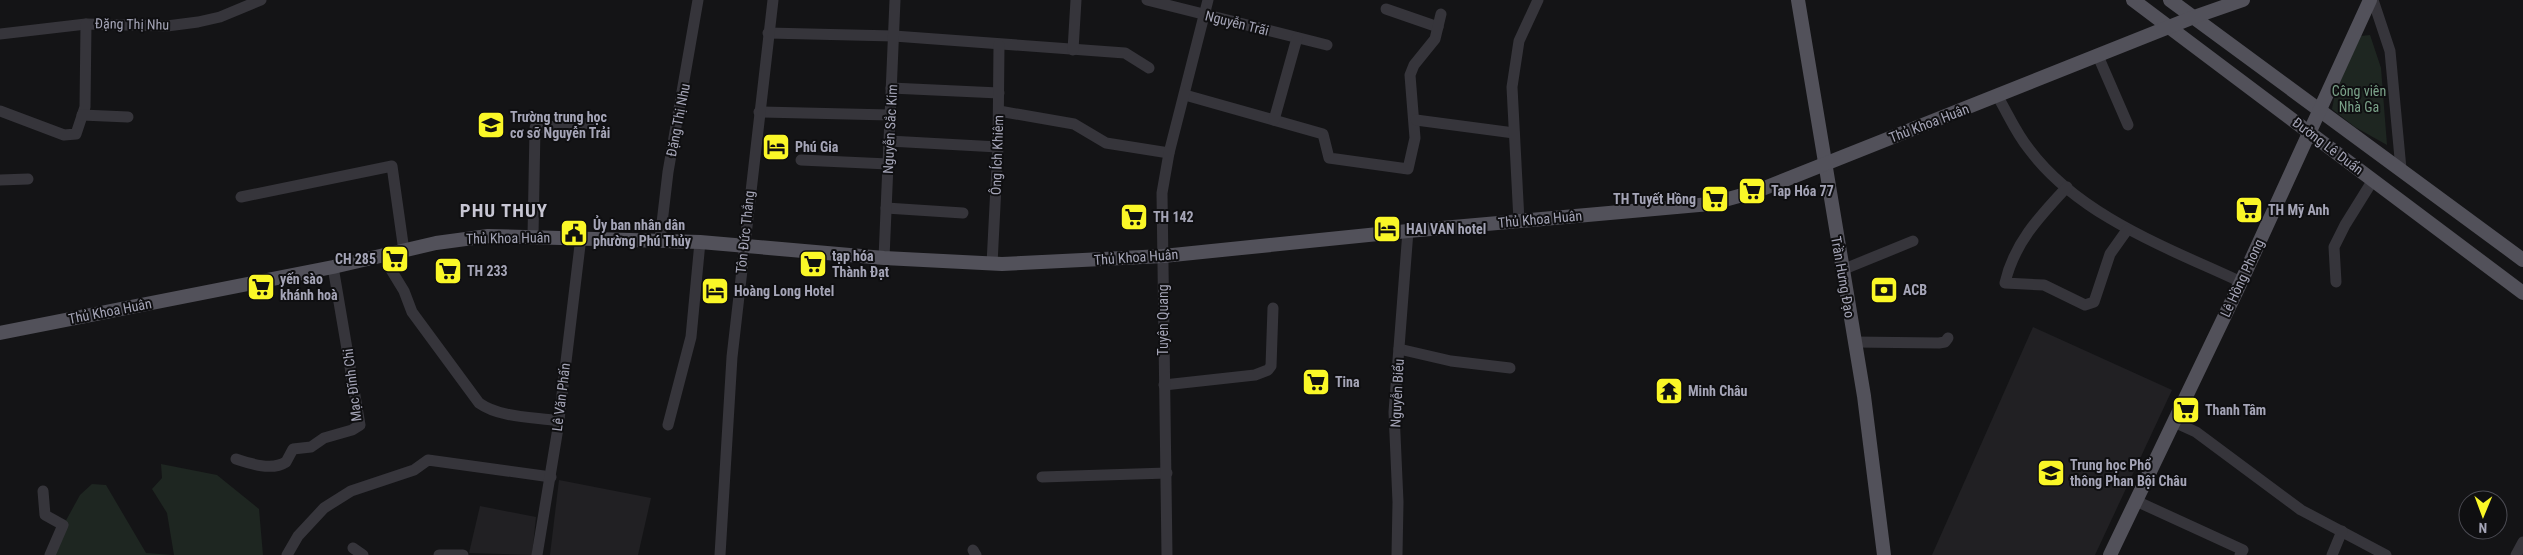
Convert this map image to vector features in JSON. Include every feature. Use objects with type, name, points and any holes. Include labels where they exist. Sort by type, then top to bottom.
[{"type":"main road","name":"Trần Hưng Đạo","points":[[1798,0],[1854,342],[1884,555]]},
{"type":"main road","name":"Đường Lê Duẩn","points":[[2133,0],[2523,293]]},
{"type":"main road","name":"Đường Lê Duẩn","points":[[2170,0],[2402,169],[2523,260]]},
{"type":"main road","name":"Thủ Khoa Huân","points":[[0,333],[386,256],[457,239],[488,236],[581,237],[743,244],[884,258],[992,264],[1163,256],[1408,230],[1519,222],[1710,204],[1757,191],[2194,17],[2243,0]]},
{"type":"main road","name":"Lê Hồng Phong","points":[[2110,555],[2241,282],[2309,132],[2372,0]]},
{"type":"street","name":"Đặng Thị Nhu","points":[[0,34],[86,24],[167,26],[198,22],[220,17],[261,0]]},
{"type":"street","name":"Đặng Thị Nhu","points":[[660,240],[668,172],[698,0]]},
{"type":"street","name":"Tôn Đức Thắng","points":[[720,555],[732,357],[743,244],[773,0]]},
{"type":"street","name":"Nguyễn Sắc Kim","points":[[884,258],[895,0]]},
{"type":"street","points":[[1073,50],[1076,0]]},
{"type":"street","name":"Nguyễn Trãi","points":[[1147,0],[1327,45]]},
{"type":"street","name":"Tuyên Quang","points":[[1167,555],[1161,208],[1169,153],[1208,0]]},
{"type":"street","points":[[1519,222],[1512,87],[1519,41],[1538,0]]},
{"type":"street","points":[[2182,0],[2194,17]]},
{"type":"street","name":"Lê Hồng Phong","points":[[2372,0],[2390,50],[2402,169]]},
{"type":"street","points":[[1386,9],[1438,27]]},
{"type":"street","points":[[1185,96],[1324,134],[1329,158],[1408,169],[1414,150],[1416,120],[1410,75],[1414,65],[1435,39],[1441,14]]},
{"type":"street","points":[[0,110],[64,135],[76,134],[86,93],[86,24]]},
{"type":"street","points":[[768,33],[894,36],[998,46],[1130,55],[1149,68]]},
{"type":"street","points":[[1274,120],[1297,38]]},
{"type":"street","name":"Ông Ích Khiêm","points":[[992,264],[998,147],[998,46]]},
{"type":"street","points":[[2098,56],[2128,125]]},
{"type":"street","points":[[891,88],[998,93]]},
{"type":"street","points":[[1998,96],[2029,150],[2067,187],[2127,230],[2241,282]]},
{"type":"street","points":[[998,111],[1074,124],[1106,142],[1169,153]]},
{"type":"street","points":[[759,112],[890,115]]},
{"type":"street","points":[[82,115],[128,117]]},
{"type":"street","points":[[1416,120],[1514,133]]},
{"type":"street","points":[[533,236],[535,128],[590,123]]},
{"type":"street","points":[[889,141],[998,147]]},
{"type":"street","points":[[801,160],[888,164]]},
{"type":"street","points":[[240,197],[392,166],[404,251]]},
{"type":"street","points":[[0,180],[28,179]]},
{"type":"street","points":[[2336,282],[2334,247],[2345,225],[2373,180]]},
{"type":"street","points":[[2067,187],[2033,224],[2016,250],[2005,283],[2044,285],[2085,304],[2090,304],[2094,302],[2110,254],[2127,230]]},
{"type":"street","points":[[886,208],[962,213]]},
{"type":"street","name":"Nguyễn Biểu","points":[[1397,555],[1398,502],[1394,412],[1408,230]]},
{"type":"street","name":"Lê Văn Phấn","points":[[537,555],[551,477],[581,237]]},
{"type":"street","points":[[1842,270],[1913,241]]},
{"type":"street","points":[[668,425],[691,337],[700,242]]},
{"type":"street","points":[[386,256],[390,268],[404,291],[412,312],[479,403],[487,409],[500,412],[558,421]]},
{"type":"street","name":"Mạc Đĩnh Chi","points":[[236,459],[260,466],[280,465],[286,462],[293,449],[311,448],[324,438],[352,430],[360,425],[349,351],[332,267]]},
{"type":"street","points":[[1164,385],[1255,375],[1268,370],[1271,366],[1273,308]]},
{"type":"street","points":[[1854,342],[1939,343],[1945,342],[1948,338]]},
{"type":"street","points":[[1399,349],[1451,361],[1510,368]]},
{"type":"street","points":[[2174,422],[2196,432],[2301,510],[2342,530],[2386,555]]},
{"type":"street","points":[[287,555],[298,536],[324,508],[351,491],[414,470],[428,460],[551,477]]},
{"type":"street","points":[[1042,477],[1166,473]]},
{"type":"street","points":[[43,491],[45,515],[63,525],[50,555]]},
{"type":"street","points":[[2136,501],[2242,550],[2240,555]]},
{"type":"street","points":[[2332,555],[2342,530]]},
{"type":"street","points":[[2516,555],[2523,542]]},
{"type":"street","points":[[440,555],[463,555]]},
{"type":"shaded area","name":"Trung học Phổ thông Phan Bội Châu","points":[[2033,327],[2172,390],[2095,555],[1932,555]]},
{"type":"shaded area","points":[[559,480],[651,498],[638,555],[550,555]]},
{"type":"shaded area","points":[[480,506],[536,517],[532,555],[469,553]]},
{"type":"green space","name":"Công viên Nhà Ga","points":[[2370,35],[2381,68],[2387,145],[2355,127],[2332,109],[2336,89],[2361,36]]},
{"type":"green space","points":[[161,464],[217,475],[259,509],[263,555],[174,555],[167,513],[152,489],[162,478]]},
{"type":"green space","points":[[92,484],[106,485],[146,553],[173,555],[47,555],[80,495]]},
{"type":"place","name":"Trường trung học cơ sỡ Nguyễn Trải","points":[[491,125]]},
{"type":"place","name":"Phú Gia","points":[[776,147]]},
{"type":"place","name":"Tap Hóa 77","points":[[1752,191]]},
{"type":"place","name":"TH Tuyết Hồng","points":[[1715,199]]},
{"type":"place","name":"TH Mỹ Anh","points":[[2249,210]]},
{"type":"place","name":"TH 142","points":[[1134,217]]},
{"type":"place","name":"HAI VAN hotel","points":[[1387,229]]},
{"type":"place","name":"Ủy ban nhân dân phường Phú Thủy","points":[[574,233]]},
{"type":"place","name":"CH 285","points":[[395,259]]},
{"type":"place","name":"tạp hóa Thành Đạt","points":[[813,264]]},
{"type":"place","name":"TH 233","points":[[448,271]]},
{"type":"place","name":"yến sào khánh hoà","points":[[261,287]]},
{"type":"place","name":"ACB","points":[[1884,290]]},
{"type":"place","name":"Hoàng Long Hotel","points":[[715,291]]},
{"type":"place","name":"Tina","points":[[1316,382]]},
{"type":"place","name":"Minh Châu","points":[[1669,391]]},
{"type":"place","name":"Thanh Tâm","points":[[2186,410]]},
{"type":"place","name":"Trung học Phổ thông Phan Bội Châu","points":[[2051,473]]},
{"type":"district","name":"PHU THUY","points":[[504,210]]}]
